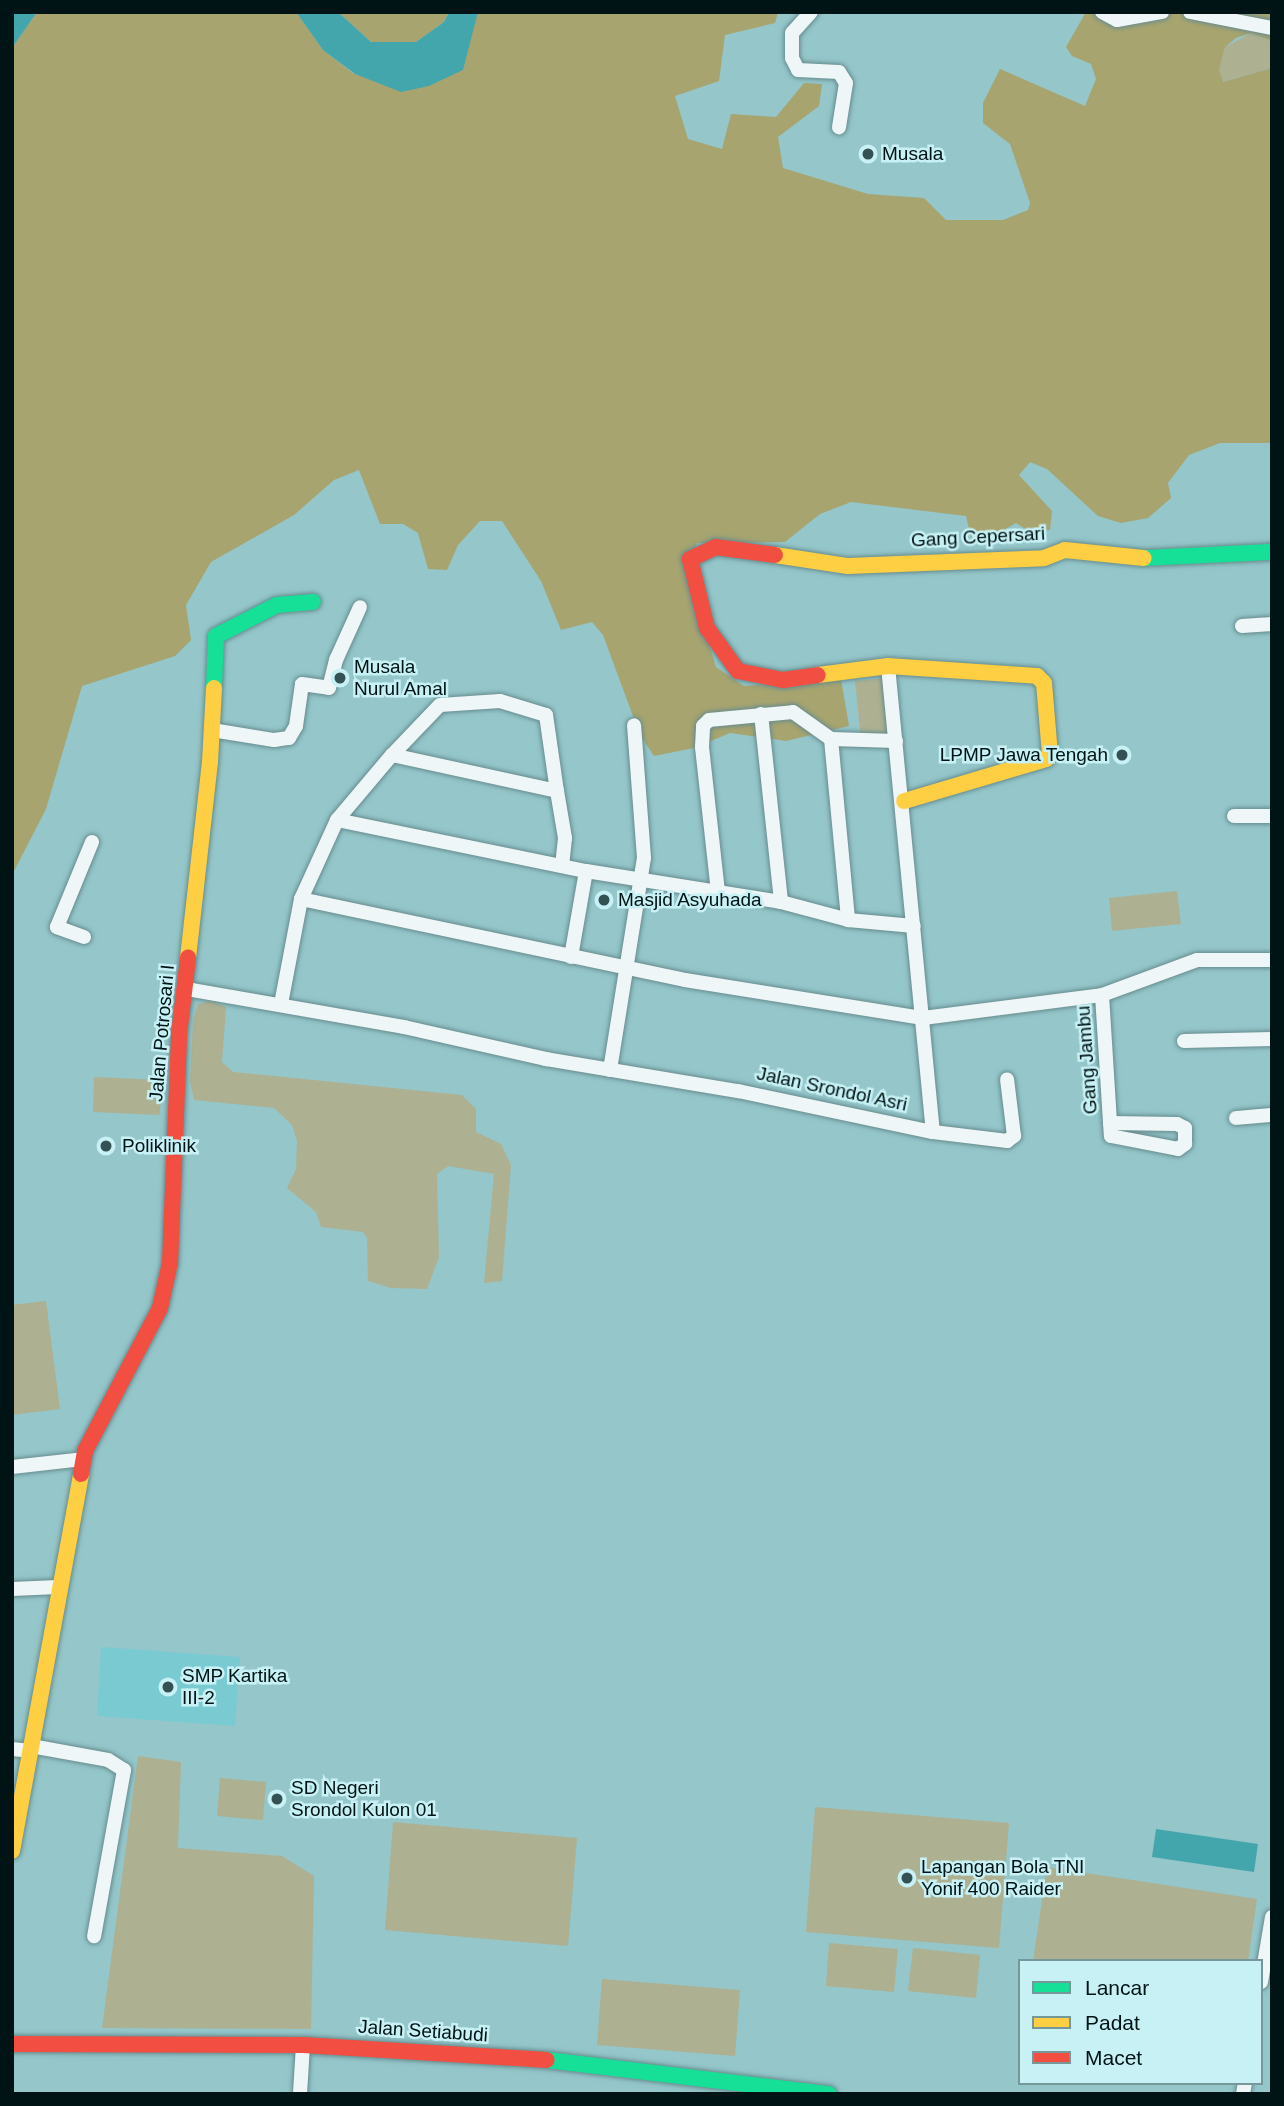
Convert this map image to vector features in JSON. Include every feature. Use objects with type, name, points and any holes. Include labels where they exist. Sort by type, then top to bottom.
[{"type":"main road","name":"Gang Cepersari","points":[[888,666],[783,680],[736,670],[707,628],[690,559],[716,547],[848,566],[1044,558],[1065,550],[1147,558],[1272,552]]},
{"type":"main road","name":"Jalan Potrosari I","points":[[12,1851],[83,1459],[88,1442],[121,1390],[166,1287],[179,1035],[187,989],[219,631],[277,605],[313,602]]},
{"type":"main road","points":[[888,666],[1037,677],[1046,688],[1050,754],[1046,759],[904,801]]},
{"type":"main road","name":"Jalan Setiabudi","points":[[12,2044],[303,2045],[576,2062],[829,2094]]},
{"type":"street","points":[[811,12],[792,33],[792,58],[798,70],[839,72],[846,83],[839,127]]},
{"type":"street","points":[[1102,12],[1117,20],[1163,12]]},
{"type":"street","points":[[1190,12],[1272,28]]},
{"type":"street","points":[[212,730],[274,740],[289,738],[296,726],[302,684],[329,688],[336,660],[360,607]]},
{"type":"street","points":[[1242,626],[1272,624]]},
{"type":"street","name":"Jalan Srondol Asri","points":[[187,989],[281,1004],[933,1132],[904,801],[888,666]]},
{"type":"street","points":[[281,1004],[301,899],[337,820],[392,755],[440,705],[500,701],[544,713],[565,838],[562,866]]},
{"type":"street","points":[[718,892],[703,726],[718,717],[793,712],[831,739],[896,741]]},
{"type":"street","points":[[761,714],[780,902]]},
{"type":"street","points":[[610,1070],[642,881],[644,831],[634,725]]},
{"type":"street","points":[[831,739],[848,920]]},
{"type":"street","points":[[392,755],[557,791]]},
{"type":"street","points":[[1234,816],[1272,816]]},
{"type":"street","points":[[337,820],[586,871],[780,902],[848,920],[914,926]]},
{"type":"street","points":[[84,937],[57,927],[92,842]]},
{"type":"street","points":[[571,957],[586,871]]},
{"type":"street","points":[[301,899],[628,968],[923,1018],[1102,995],[1183,962],[1272,960]]},
{"type":"street","name":"Gang Jambu","points":[[1102,995],[1110,1123],[1114,1139],[1178,1149],[1185,1144],[1185,1128],[1177,1124],[1110,1123]]},
{"type":"street","points":[[1184,1041],[1272,1039]]},
{"type":"street","points":[[933,1132],[1012,1139],[1007,1079]]},
{"type":"street","points":[[1236,1118],[1272,1115]]},
{"type":"street","points":[[12,1467],[83,1459]]},
{"type":"street","points":[[12,1590],[58,1587]]},
{"type":"street","points":[[12,1749],[108,1760],[124,1770],[94,1936]]},
{"type":"street","points":[[1263,1970],[1272,1917]]},
{"type":"street","points":[[300,2094],[303,2045]]},
{"type":"shaded area","points":[[12,12],[37,12],[12,48]]},
{"type":"shaded area","points":[[37,12],[296,12],[323,50],[354,74],[473,23],[478,12],[778,12],[775,23],[725,35],[719,81],[675,96],[688,139],[722,149],[731,114],[776,117],[804,83],[822,84],[819,106],[778,137],[783,168],[868,194],[924,198],[946,220],[1003,220],[1028,210],[1030,203],[1010,144],[983,123],[983,103],[1000,69],[1085,106],[1096,79],[1091,64],[1072,56],[1066,47],[1086,12],[1272,12],[1272,41],[1251,33],[1236,38],[1225,47],[1219,70],[1223,82],[1272,68],[1272,443],[1220,443],[1189,455],[1168,483],[1171,498],[1148,518],[1121,523],[1098,516],[1047,469],[1030,462],[1019,475],[1052,511],[1050,530],[1027,530],[1016,523],[979,544],[971,537],[966,516],[851,502],[820,514],[785,542],[697,543],[691,560],[693,592],[716,667],[744,686],[841,679],[849,726],[786,741],[730,733],[694,748],[654,756],[640,735],[603,635],[592,622],[561,630],[541,581],[502,521],[480,521],[458,545],[447,570],[428,569],[418,533],[403,524],[380,524],[359,470],[334,480],[294,515],[211,562],[186,605],[191,640],[175,656],[82,686],[46,809],[12,875],[12,48]]},
{"type":"shaded area","points":[[296,12],[338,12],[371,42],[416,42],[444,22],[449,12],[478,12],[463,70],[429,86],[401,92],[355,74],[323,50]]},
{"type":"shaded area","points":[[338,12],[449,12],[444,22],[416,42],[371,42]]},
{"type":"shaded area","name":"SMP Kartika III-2","points":[[101,1647],[240,1657],[235,1726],[97,1716]]},
{"type":"shaded area","points":[[1156,1829],[1258,1844],[1254,1872],[1152,1857]]},
{"type":"green space","points":[[1251,33],[1272,41],[1272,68],[1222,82],[1219,70],[1225,47]]},
{"type":"green space","points":[[885,678],[891,736],[861,739],[855,681]]},
{"type":"green space","points":[[1177,891],[1181,924],[1112,931],[1109,898]]},
{"type":"green space","points":[[211,1001],[226,1007],[222,1062],[233,1072],[462,1095],[476,1109],[476,1132],[501,1144],[511,1165],[502,1281],[484,1283],[494,1174],[448,1166],[437,1174],[439,1257],[427,1289],[391,1288],[368,1281],[367,1238],[363,1232],[321,1227],[316,1212],[287,1188],[296,1169],[297,1141],[292,1125],[274,1108],[194,1100],[190,1081],[193,1021],[198,1004]]},
{"type":"green space","points":[[94,1077],[161,1080],[160,1115],[93,1112]]},
{"type":"green space","points":[[46,1301],[60,1409],[12,1415],[12,1305]]},
{"type":"green space","points":[[138,1756],[181,1762],[178,1848],[282,1856],[314,1876],[311,2029],[102,2028]]},
{"type":"green space","points":[[220,1778],[266,1782],[263,1820],[217,1816]]},
{"type":"green space","name":"Lapangan Bola TNI Yonif 400 Raider","points":[[815,1807],[1009,1823],[999,1948],[806,1932]]},
{"type":"green space","points":[[393,1822],[577,1838],[568,1946],[385,1930]]},
{"type":"green space","points":[[1047,1867],[1257,1899],[1248,1959],[1033,1959]]},
{"type":"green space","points":[[829,1943],[898,1949],[894,1992],[826,1986]]},
{"type":"green space","points":[[913,1948],[980,1955],[976,1998],[908,1991]]},
{"type":"green space","points":[[602,1979],[740,1990],[735,2056],[597,2045]]},
{"type":"traffic: fast","points":[[1144,558],[1272,552]]},
{"type":"traffic: fast","points":[[214,688],[216,636],[277,605],[313,602]]},
{"type":"traffic: fast","points":[[547,2060],[829,2094]]},
{"type":"traffic: slow","points":[[775,555],[848,566],[1044,558],[1065,550],[1144,558]]},
{"type":"traffic: slow","points":[[818,675],[888,666],[1037,676],[1044,683],[1050,754],[1046,759],[904,801]]},
{"type":"traffic: slow","points":[[188,958],[210,762],[214,688]]},
{"type":"traffic: slow","points":[[12,1851],[81,1474]]},
{"type":"traffic: jam","points":[[775,555],[716,547],[690,559],[707,628],[738,671],[783,680],[818,675]]},
{"type":"traffic: jam","points":[[81,1474],[85,1451],[160,1308],[170,1263],[179,1035],[188,958]]},
{"type":"traffic: jam","points":[[12,2044],[303,2045],[547,2060]]},
{"type":"place","name":"Musala","points":[[868,154]]},
{"type":"place","name":"Musala Nurul Amal","points":[[340,678]]},
{"type":"place","name":"LPMP Jawa Tengah","points":[[1122,755]]},
{"type":"place","name":"Masjid Asyuhada","points":[[604,900]]},
{"type":"place","name":"Poliklinik","points":[[106,1146]]},
{"type":"place","name":"SMP Kartika III-2","points":[[168,1687]]},
{"type":"place","name":"SD Negeri Srondol Kulon 01","points":[[277,1799]]},
{"type":"place","name":"Lapangan Bola TNI Yonif 400 Raider","points":[[907,1878]]}]
